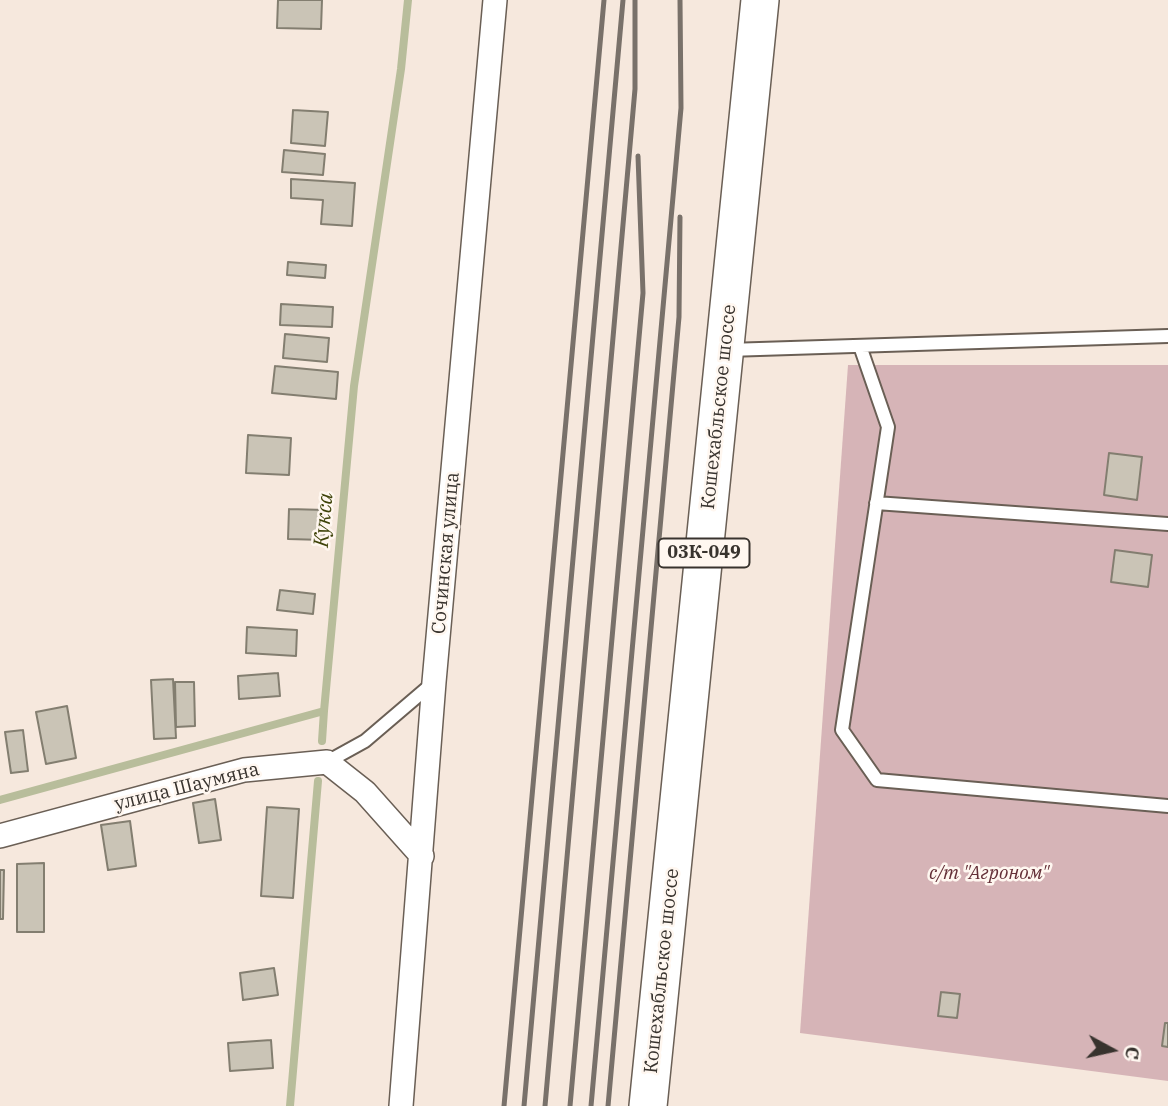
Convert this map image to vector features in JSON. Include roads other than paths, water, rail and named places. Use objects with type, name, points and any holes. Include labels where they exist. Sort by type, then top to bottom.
[{"type":"main road","name":"Кошехабльское шоссе","points":[[648,1106],[761,0]]},
{"type":"street","name":"Сочинская улица","points":[[401,1106],[434,682],[495,0]]},
{"type":"street","name":"улица Шаумяна","points":[[0,836],[244,770],[327,762]]},
{"type":"street","points":[[327,762],[365,792],[422,856]]},
{"type":"lane","points":[[725,350],[1168,336]]},
{"type":"lane","points":[[860,346],[888,426],[842,730],[877,780],[1168,806]]},
{"type":"lane","points":[[876,503],[1168,524]]},
{"type":"lane","points":[[327,762],[365,741],[434,682]]},
{"type":"waterway","name":"Кукса","points":[[0,800],[324,711],[354,386],[401,69],[408,0]]},
{"type":"waterway","points":[[322,741],[324,711]]},
{"type":"waterway","points":[[290,1106],[318,781]]},
{"type":"railway","points":[[504,1106],[604,0]]},
{"type":"railway","points":[[524,1106],[623,0]]},
{"type":"railway","points":[[545,1106],[635,89],[635,0]]},
{"type":"railway","points":[[591,1106],[681,108],[680,0]]},
{"type":"railway","points":[[570,1106],[643,293],[638,156]]},
{"type":"railway","points":[[608,1106],[679,317],[680,217]]},
{"type":"park label","name":"с/т \"Агроном\"","points":[[989,874]]}]
